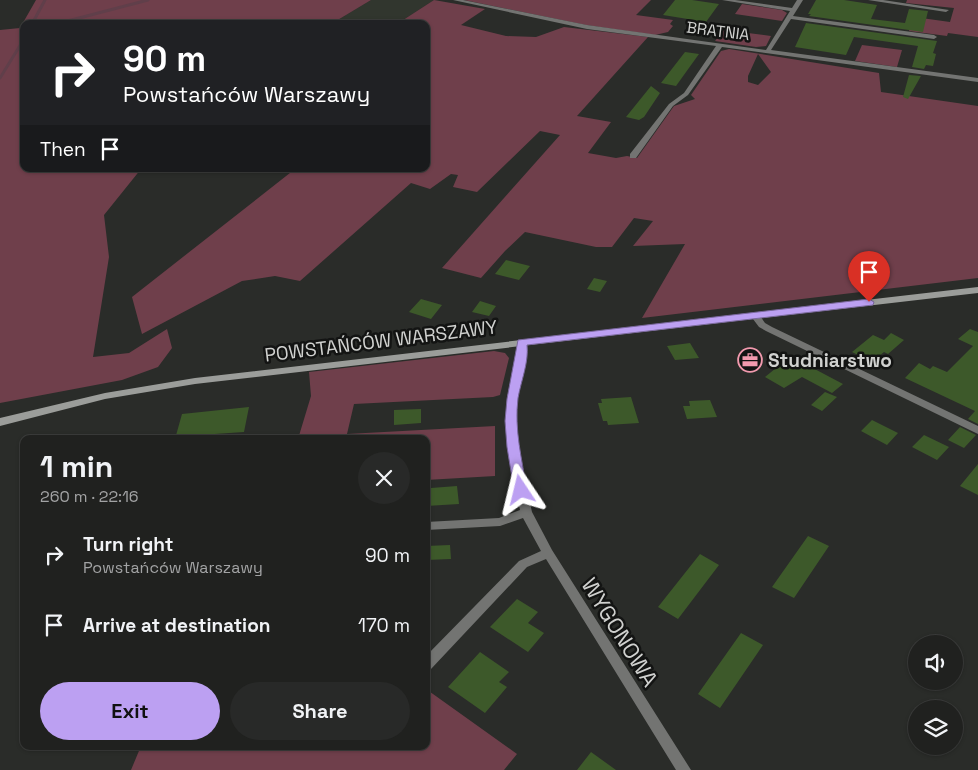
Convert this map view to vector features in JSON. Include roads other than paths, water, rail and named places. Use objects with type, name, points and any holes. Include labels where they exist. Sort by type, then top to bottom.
[{"type":"street","name":"BRATNIA","points":[[456,0],[587,28],[978,80]]},
{"type":"street","points":[[725,0],[794,10]]},
{"type":"street","points":[[768,51],[800,0]]},
{"type":"street","points":[[871,0],[946,10]]},
{"type":"street","points":[[790,17],[934,37]]},
{"type":"street","points":[[633,156],[670,105],[686,94],[720,45]]},
{"type":"street","name":"POWSTAŃCÓW WARSZAWY","points":[[0,422],[156,386],[978,290]]},
{"type":"street","points":[[755,315],[762,325],[769,329],[978,430]]},
{"type":"street","name":"WYGONOWA","points":[[522,343],[512,399],[511,421],[513,447],[526,512],[548,553],[684,770]]},
{"type":"street","points":[[430,526],[500,522],[526,512]]},
{"type":"street","points":[[430,661],[523,564],[548,553]]},
{"type":"waterway","points":[[34,20],[45,0]]},
{"type":"waterway","points":[[71,20],[148,0]]},
{"type":"waterway","points":[[0,78],[20,46]]},
{"type":"place","name":"Studniarstwo","points":[[750,360]]}]
